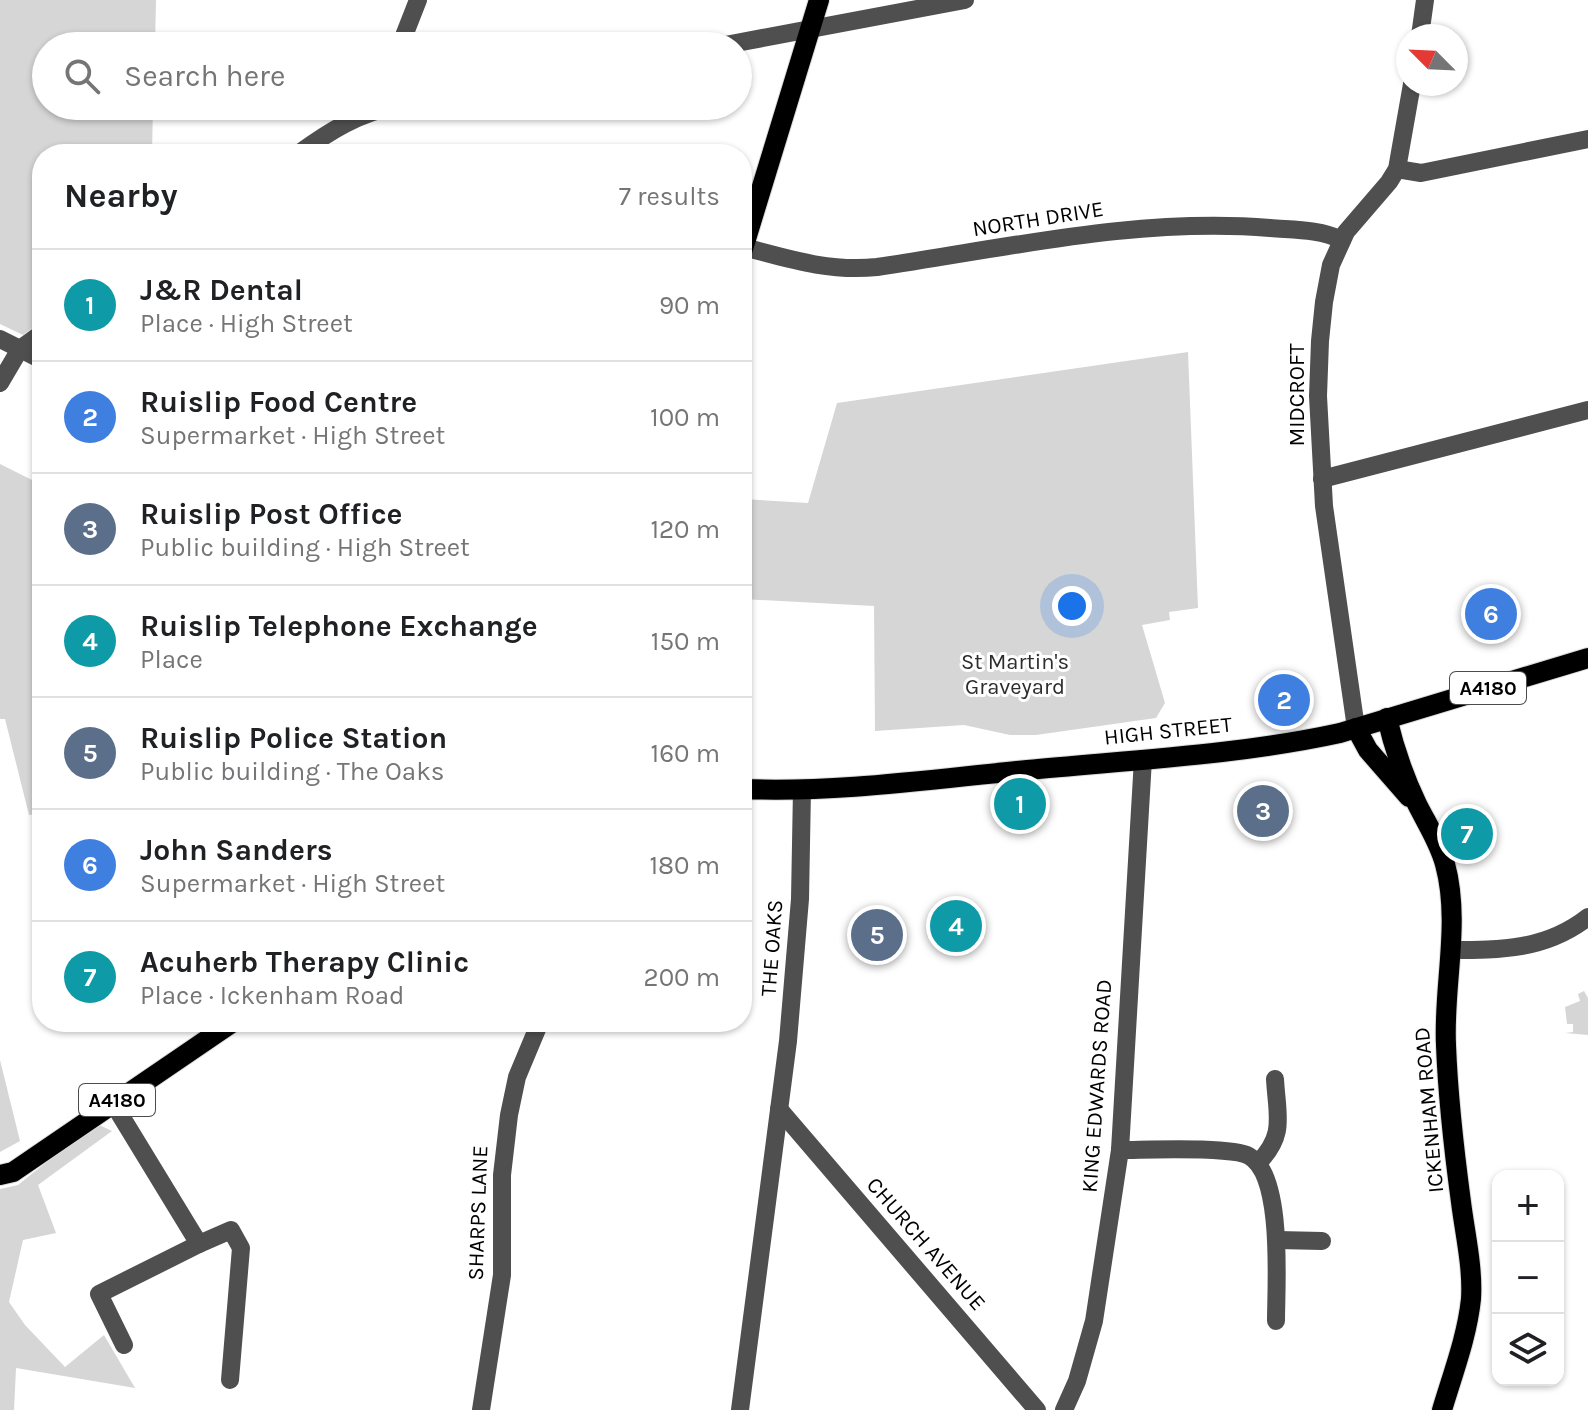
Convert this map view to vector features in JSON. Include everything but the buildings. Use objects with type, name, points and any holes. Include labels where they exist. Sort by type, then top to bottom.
[{"type":"main road","points":[[752,220],[819,0]]},
{"type":"main road","name":"HIGH STREET","points":[[752,789],[802,789],[1143,759],[1309,740],[1588,658]]},
{"type":"main road","name":"ICKENHAM ROAD","points":[[1387,718],[1396,753],[1446,865],[1450,891],[1446,1044],[1454,1153],[1471,1296],[1463,1341],[1442,1410]]},
{"type":"main road","name":"ICKENHAM ROAD","points":[[1356,728],[1368,750],[1419,809]]},
{"type":"main road","name":"A4180","points":[[0,1175],[13,1172],[218,1032]]},
{"type":"street","points":[[405,32],[418,0]]},
{"type":"street","points":[[752,40],[965,0]]},
{"type":"street","points":[[1422,24],[1425,0]]},
{"type":"street","name":"MIDCROFT","points":[[1356,728],[1322,479],[1318,396],[1320,341],[1328,280],[1342,240],[1397,169],[1410,96]]},
{"type":"street","points":[[312,144],[351,120]]},
{"type":"street","points":[[1397,169],[1421,173],[1588,139]]},
{"type":"street","name":"NORTH DRIVE","points":[[752,252],[847,270],[1133,229],[1189,225],[1314,232],[1342,240]]},
{"type":"street","points":[[0,339],[32,355]]},
{"type":"street","points":[[0,383],[20,349],[32,340]]},
{"type":"street","points":[[1322,479],[1588,410]]},
{"type":"street","name":"KING EDWARDS ROAD","points":[[1064,1410],[1077,1381],[1094,1321],[1120,1150],[1143,759]]},
{"type":"street","name":"THE OAKS","points":[[740,1410],[795,972],[804,811],[802,789]]},
{"type":"street","points":[[1450,950],[1502,950],[1531,946],[1555,937],[1588,917]]},
{"type":"street","name":"SHARPS LANE","points":[[481,1410],[502,1275],[503,1156],[517,1077],[536,1032]]},
{"type":"street","points":[[1258,1163],[1271,1151],[1278,1133],[1275,1079]]},
{"type":"street","points":[[113,1103],[199,1244]]},
{"type":"street","name":"CHURCH AVENUE","points":[[779,1109],[1037,1410]]},
{"type":"street","points":[[1120,1150],[1231,1152],[1251,1157],[1258,1163],[1268,1191],[1278,1240],[1276,1321]]},
{"type":"street","points":[[124,1345],[99,1294],[231,1230],[241,1248],[230,1380]]},
{"type":"street","points":[[1278,1240],[1322,1241]]},
{"type":"green space","points":[[0,0],[156,0],[155,32],[32,32],[32,120],[153,120],[152,144],[32,144],[32,328],[23,335],[0,324]]},
{"type":"green space","name":"St Martin's Graveyard","points":[[1188,352],[1198,608],[1169,612],[1170,620],[1142,625],[1165,703],[1156,718],[1036,735],[1010,735],[964,725],[875,731],[874,606],[752,600],[752,500],[808,503],[837,403]]},
{"type":"green space","points":[[0,464],[32,480],[32,815],[29,815],[5,719],[0,719]]},
{"type":"green space","points":[[1584,991],[1588,998],[1588,1035],[1565,1033],[1573,1032],[1573,1024],[1567,1024],[1565,1007],[1580,1001],[1578,994]]},
{"type":"green space","points":[[0,1060],[20,1141],[0,1152]]},
{"type":"green space","points":[[95,1123],[112,1131],[38,1185],[56,1233],[23,1240],[9,1302],[25,1325],[65,1367],[104,1335],[135,1388],[16,1368],[14,1410],[0,1410],[0,1189],[18,1185]]},
{"type":"place","name":"John Sanders","points":[[1491,614]]},
{"type":"place","name":"Ruislip Food Centre","points":[[1284,700]]},
{"type":"place","name":"J&R Dental","points":[[1020,804]]},
{"type":"place","name":"Ruislip Post Office","points":[[1263,811]]},
{"type":"place","name":"Acuherb Therapy Clinic","points":[[1467,834]]},
{"type":"place","name":"Ruislip Telephone Exchange","points":[[956,926]]},
{"type":"place","name":"Ruislip Police Station","points":[[877,935]]}]
